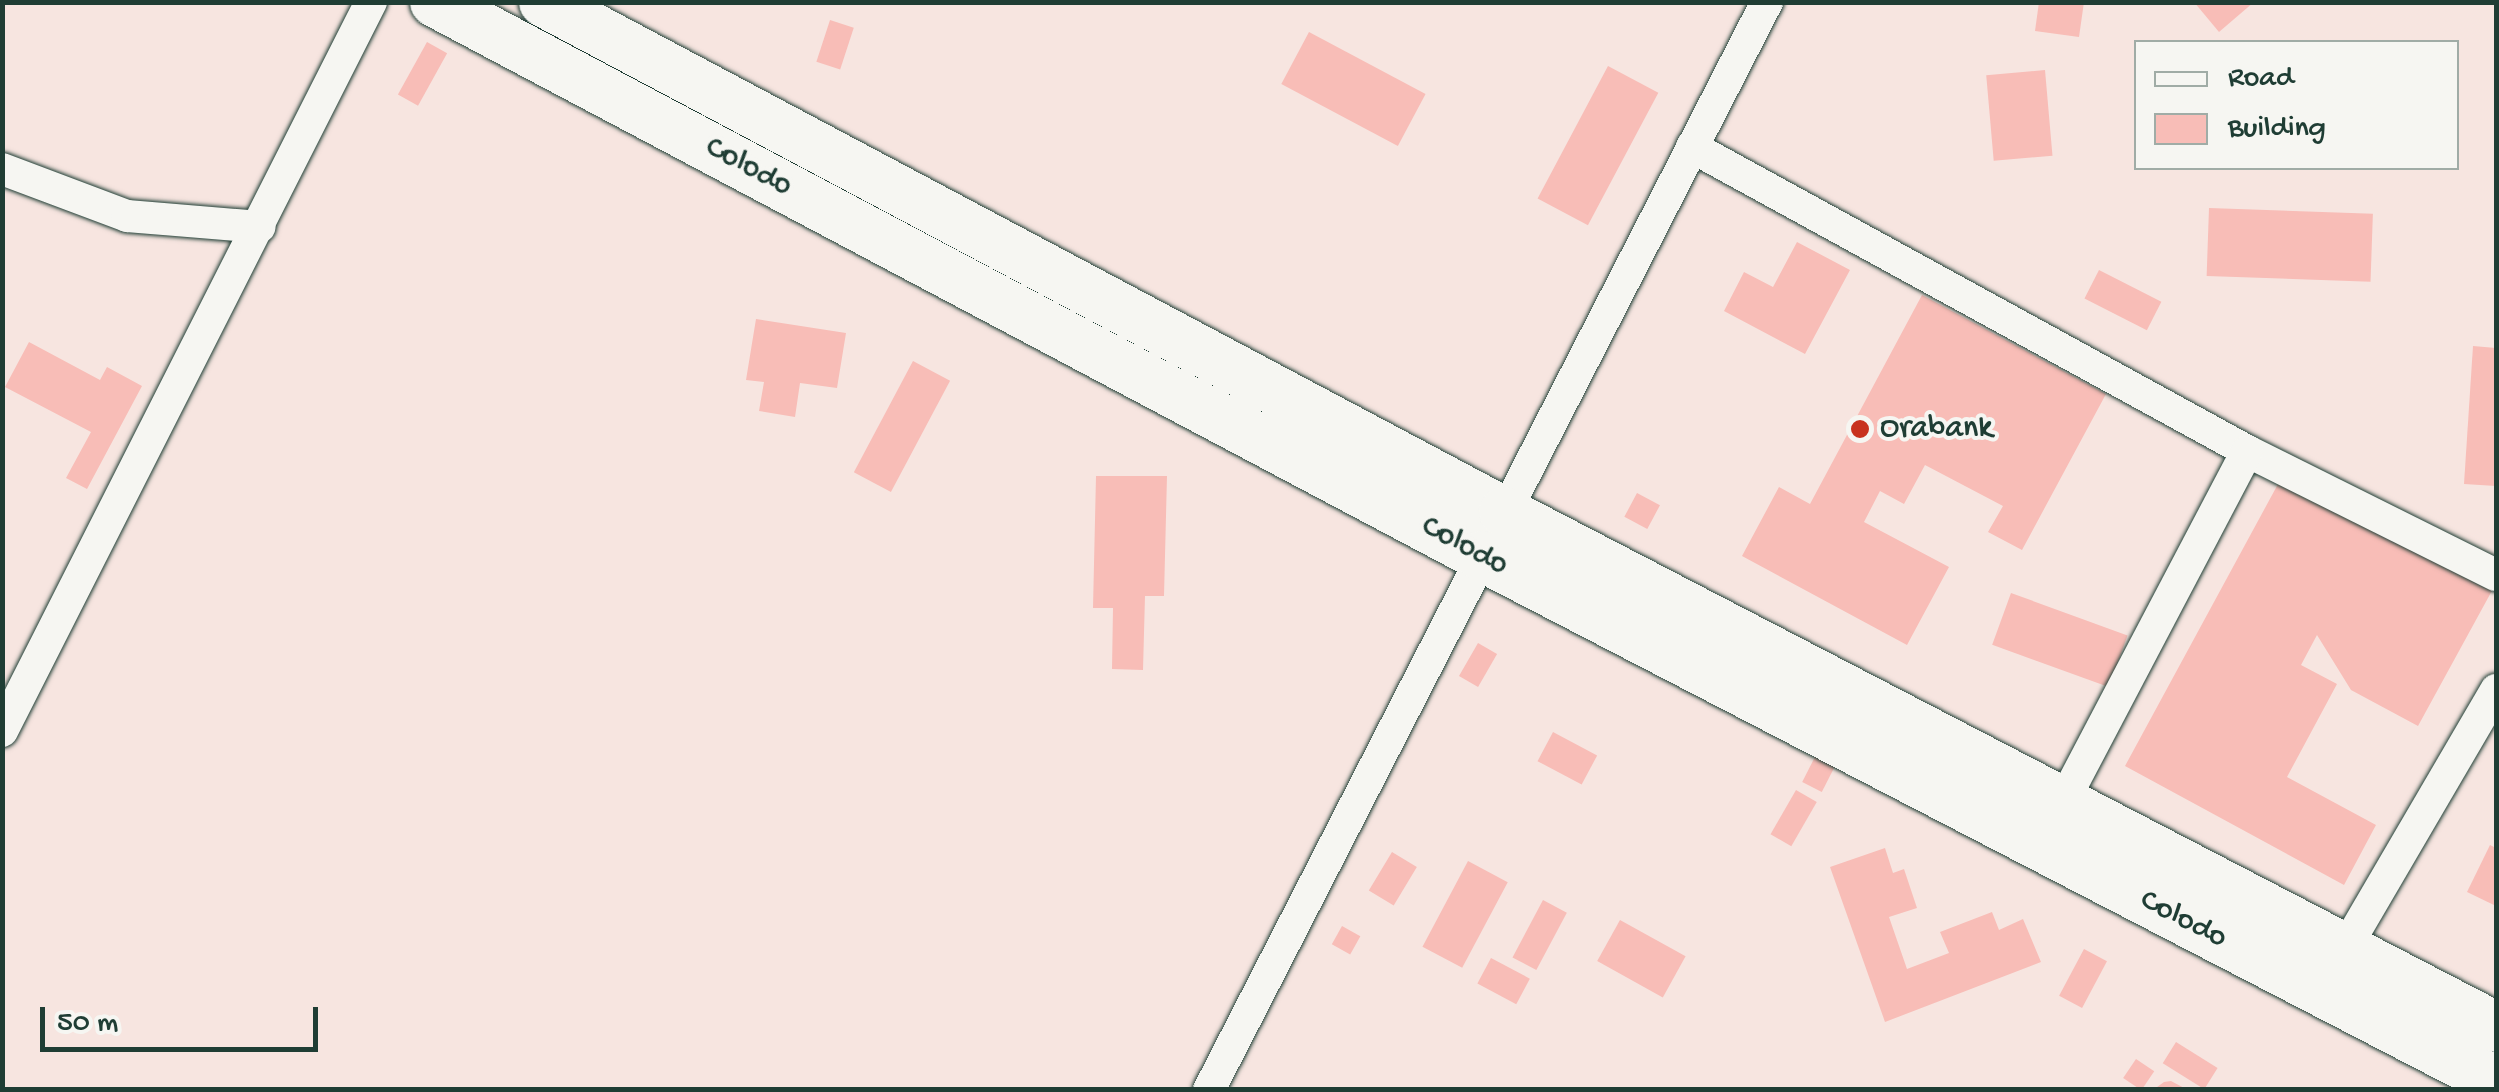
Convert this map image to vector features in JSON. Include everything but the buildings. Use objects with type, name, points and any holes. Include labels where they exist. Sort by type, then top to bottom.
[{"type":"main road","name":"Colodo","points":[[436,2],[1481,556],[2496,1082]]},
{"type":"main road","name":"Colodo","points":[[544,2],[1504,512],[2496,1027]]},
{"type":"street","points":[[2,731],[371,2]]},
{"type":"street","points":[[1210,1090],[1767,2]]},
{"type":"street","points":[[1692,147],[2247,452],[2496,575]]},
{"type":"street","points":[[2,169],[127,216],[260,227]]},
{"type":"street","points":[[2063,802],[2247,452]]},
{"type":"street","points":[[2346,946],[2496,690]]},
{"type":"place","name":"Orabank","points":[[1860,429]]}]
